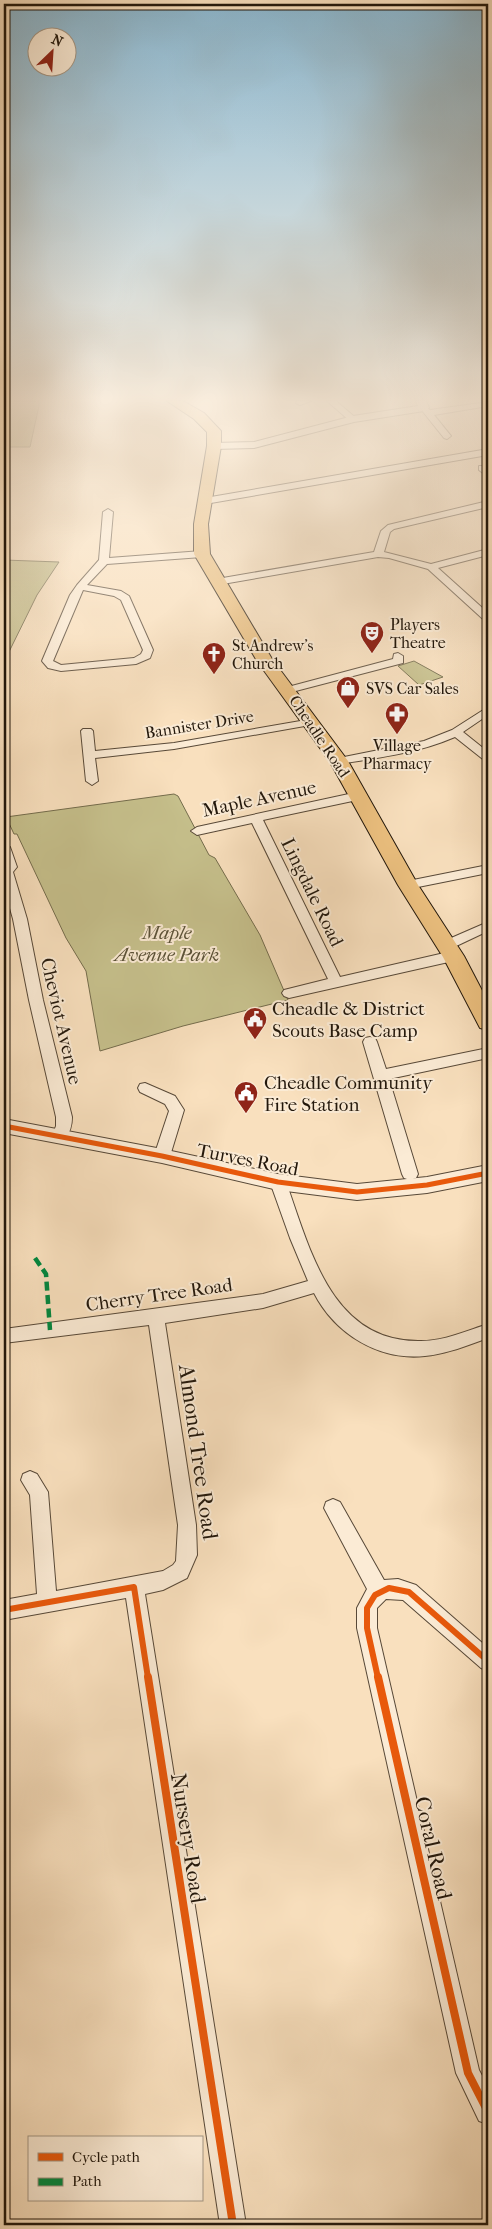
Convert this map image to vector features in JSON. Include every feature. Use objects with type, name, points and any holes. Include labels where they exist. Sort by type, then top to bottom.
[{"type":"main road","name":"Cheadle Road","points":[[204,505],[201,524],[202,554],[217,582],[265,660],[339,761],[408,884],[450,950],[488,1022]]},
{"type":"street","points":[[378,554],[381,541],[391,527],[484,505]]},
{"type":"street","points":[[80,587],[117,593],[125,598],[148,650],[146,656],[136,661],[61,668],[52,666],[46,661],[80,587],[104,561],[108,512]]},
{"type":"street","points":[[430,567],[488,552]]},
{"type":"street","points":[[104,561],[202,554]]},
{"type":"street","points":[[217,582],[378,554],[390,555],[430,567],[484,608],[488,618]]},
{"type":"street","points":[[288,690],[397,662],[400,660],[398,656]]},
{"type":"street","points":[[339,761],[402,750],[456,732],[488,710]]},
{"type":"street","name":"Bannister Drive","points":[[91,755],[174,746],[312,722]]},
{"type":"street","points":[[87,731],[91,755],[92,781]]},
{"type":"street","points":[[456,732],[488,758]]},
{"type":"street","name":"Maple Avenue","points":[[197,831],[358,796]]},
{"type":"street","name":"Lingdale Road","points":[[256,818],[336,982]]},
{"type":"street","name":"Cheviot Avenue","points":[[4,847],[10,867],[6,871],[10,912],[20,920],[36,1000],[64,1118],[64,1126],[60,1136]]},
{"type":"street","points":[[408,884],[488,868]]},
{"type":"street","points":[[289,992],[336,982],[450,950],[488,926]]},
{"type":"street","points":[[370,1042],[410,1174]]},
{"type":"street","points":[[379,1076],[488,1053]]},
{"type":"street","points":[[145,1088],[170,1100],[177,1110],[162,1156]]},
{"type":"street","name":"Turves Road","points":[[4,1126],[162,1156],[278,1182],[357,1192],[427,1185],[488,1173]]},
{"type":"street","points":[[278,1182],[317,1285],[342,1321],[353,1330],[382,1344],[417,1349],[434,1347],[488,1331]]},
{"type":"street","name":"Cherry Tree Road","points":[[4,1336],[156,1317],[263,1301],[317,1285]]},
{"type":"street","name":"Almond Tree Road","points":[[134,1587],[167,1580],[178,1574],[185,1566],[189,1554],[187,1525],[156,1317]]},
{"type":"street","points":[[30,1480],[39,1492],[47,1601]]},
{"type":"street","points":[[333,1508],[379,1591],[400,1588],[416,1596],[488,1662]]},
{"type":"street","points":[[4,1610],[134,1587]]},
{"type":"street","name":"Nursery Road","points":[[134,1587],[233,2225]]},
{"type":"street","name":"Coral Road","points":[[379,1591],[372,1596],[366,1610],[367,1628],[468,2073],[488,2112]]},
{"type":"green space","points":[[4,560],[59,562],[37,595],[4,662]]},
{"type":"green space","points":[[414,661],[443,677],[419,685],[398,666]]},
{"type":"green space","name":"Maple Avenue Park","points":[[174,794],[178,796],[209,855],[215,858],[260,935],[288,1000],[183,1026],[100,1051],[86,971],[66,938],[17,834],[14,834],[6,817]]},
{"type":"marked path","points":[[35,1258],[46,1274],[50,1330]]},
{"type":"cycle path","points":[[4,1126],[162,1156],[278,1182],[357,1192],[427,1185],[488,1173]]},
{"type":"cycle path","points":[[4,1610],[134,1587],[233,2225]]},
{"type":"cycle path","points":[[488,1661],[409,1592],[389,1588],[381,1590],[370,1601],[367,1608],[367,1628],[468,2073],[488,2112]]},
{"type":"place","name":"Players Theatre","points":[[372,654]]},
{"type":"place","name":"St Andrew's Church","points":[[214,675]]},
{"type":"place","name":"SVS Car Sales","points":[[348,709]]},
{"type":"place","name":"Village Pharmacy","points":[[397,735]]},
{"type":"place","name":"Cheadle & District Scouts Base Camp","points":[[255,1040]]},
{"type":"place","name":"Cheadle Community Fire Station","points":[[246,1114]]}]
